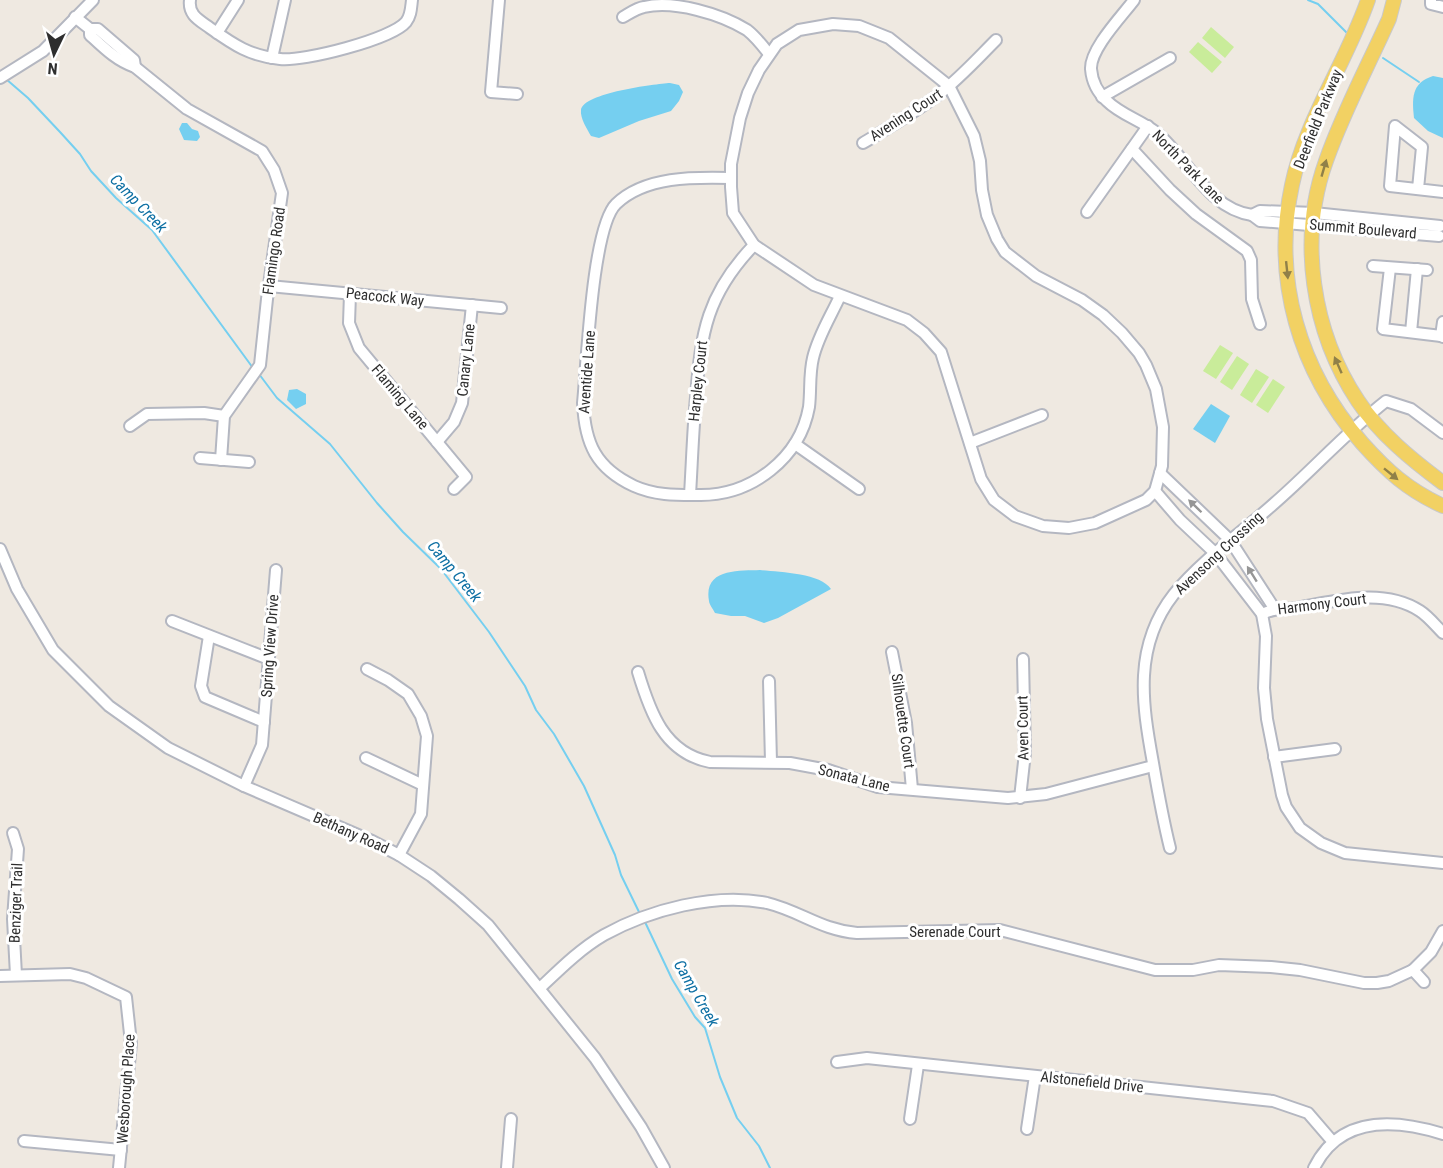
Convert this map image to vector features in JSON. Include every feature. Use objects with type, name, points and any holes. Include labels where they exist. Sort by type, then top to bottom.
[{"type":"main road","name":"Deerfield Parkway","points":[[1368,0],[1304,148],[1292,183],[1287,218],[1286,260],[1290,300],[1298,333],[1316,378],[1330,403],[1388,472],[1424,498],[1443,506]]},
{"type":"main road","name":"Deerfield Parkway","points":[[1394,0],[1389,19],[1325,162],[1313,219],[1313,278],[1318,310],[1345,380],[1368,415],[1416,463],[1443,483]]},
{"type":"street","points":[[0,78],[43,51],[93,0]]},
{"type":"street","points":[[190,0],[190,8],[195,17],[245,52],[272,58],[297,59],[358,45],[404,24],[409,17],[412,0]]},
{"type":"street","points":[[217,33],[238,0]]},
{"type":"street","points":[[272,58],[285,0]]},
{"type":"street","points":[[499,0],[491,92],[517,94]]},
{"type":"street","points":[[1134,0],[1094,53],[1091,66],[1093,78],[1102,97],[1170,58]]},
{"type":"street","points":[[1431,0],[1431,4],[1443,7]]},
{"type":"street","points":[[623,17],[641,7],[654,5],[700,11],[725,18],[747,30],[757,38],[769,54]]},
{"type":"street","name":"Flamingo Road","points":[[75,17],[90,29],[98,29],[109,45],[134,60],[135,67],[188,109],[262,151],[280,182],[282,192],[260,365],[224,416]]},
{"type":"street","points":[[833,24],[859,26],[889,38],[949,86],[974,136],[980,161],[987,215],[1005,252],[1036,276],[1082,300],[1103,315],[1122,333],[1146,365],[1156,389],[1162,414],[1163,453],[1155,491],[1146,500],[1095,523],[1063,528],[1026,522],[1004,509],[994,500],[981,479],[941,352],[933,342],[907,320],[814,285],[754,246],[733,213],[731,165],[744,105],[753,81],[769,54],[787,36],[799,30],[833,24]]},
{"type":"street","name":"Avening Court","points":[[863,143],[914,112],[949,86],[996,40]]},
{"type":"street","name":"North Park Lane","points":[[1102,97],[1116,109],[1148,126],[1164,140],[1209,192],[1229,208],[1239,213],[1251,215],[1260,211],[1287,218]]},
{"type":"street","points":[[1087,212],[1148,126]]},
{"type":"street","points":[[1418,189],[1422,147],[1395,126],[1390,186],[1443,192]]},
{"type":"street","points":[[1132,149],[1196,214],[1247,251],[1251,260],[1252,299],[1260,324]]},
{"type":"street","name":"Aventide Lane","points":[[731,178],[684,178],[659,183],[634,191],[616,204],[609,215],[598,252],[584,403],[584,426],[600,461],[625,481],[655,492],[690,495],[725,493],[750,484],[776,465],[795,444],[806,420],[812,360],[840,296]]},
{"type":"street","name":"Summit Boulevard","points":[[1287,218],[1441,232]]},
{"type":"street","name":"Harpley Court","points":[[690,495],[700,353],[705,328],[713,303],[725,280],[754,246]]},
{"type":"street","points":[[1373,266],[1422,270],[1411,332]]},
{"type":"street","points":[[1390,268],[1383,329],[1442,336],[1443,322]]},
{"type":"street","name":"Peacock Way","points":[[269,286],[501,308]]},
{"type":"street","name":"Flaming Lane","points":[[350,294],[349,322],[359,348],[466,477],[454,489]]},
{"type":"street","name":"Canary Lane","points":[[437,442],[454,422],[462,403],[472,305]]},
{"type":"street","name":"Avensong Crossing","points":[[1170,848],[1153,766],[1143,693],[1144,667],[1149,642],[1159,618],[1173,596],[1215,553],[1269,508],[1368,415],[1386,401],[1411,409],[1443,433]]},
{"type":"street","points":[[130,426],[147,414],[204,413],[224,416],[221,460]]},
{"type":"street","points":[[970,443],[1042,415]]},
{"type":"street","points":[[795,444],[859,489]]},
{"type":"street","points":[[200,459],[249,462]]},
{"type":"street","points":[[1160,473],[1230,540],[1274,608]]},
{"type":"street","points":[[1155,491],[1180,520],[1215,553],[1262,614],[1266,636],[1264,688],[1278,782],[1286,807],[1300,828],[1310,837],[1346,853],[1443,862]]},
{"type":"street","name":"Bethany Road","points":[[0,549],[17,589],[52,650],[101,697],[168,748],[244,786],[372,841],[399,855],[439,883],[488,925],[540,988],[619,1092],[664,1168]]},
{"type":"street","name":"Spring View Drive","points":[[244,786],[262,745],[276,570]]},
{"type":"street","name":"Harmony Court","points":[[1262,614],[1274,608],[1292,609],[1360,596],[1383,598],[1420,611],[1443,633]]},
{"type":"street","points":[[172,621],[269,659]]},
{"type":"street","name":"Spring View Drive","points":[[209,636],[201,686],[205,697],[264,722]]},
{"type":"street","name":"Silhouette Court","points":[[892,652],[906,723],[912,789]]},
{"type":"street","name":"Aven Court","points":[[1020,798],[1025,753],[1023,659]]},
{"type":"street","points":[[367,669],[408,694],[421,716],[427,736],[421,814],[399,855]]},
{"type":"street","name":"Sonata Lane","points":[[638,672],[650,711],[672,742],[683,753],[697,760],[790,763],[828,770],[878,787],[995,798],[1020,798],[1046,794],[1153,766]]},
{"type":"street","points":[[769,681],[771,762]]},
{"type":"street","points":[[1274,756],[1335,749]]},
{"type":"street","points":[[366,758],[423,785]]},
{"type":"street","name":"Benziger Trail","points":[[12,832],[18,849],[13,919],[16,975]]},
{"type":"street","name":"Serenade Court","points":[[540,988],[572,958],[602,936],[627,924],[664,910],[730,899],[756,901],[782,907],[820,925],[844,932],[1000,930],[1155,970],[1193,970],[1219,964],[1271,967],[1300,970],[1364,983],[1395,979],[1413,970],[1431,952],[1443,931]]},
{"type":"street","points":[[1413,970],[1424,982]]},
{"type":"street","name":"Wesborough Place","points":[[0,976],[61,973],[78,975],[126,997],[131,1043],[119,1168]]},
{"type":"street","name":"Alstonefield Drive","points":[[837,1062],[867,1058],[1273,1101],[1308,1113],[1333,1142]]},
{"type":"street","points":[[910,1119],[918,1065]]},
{"type":"street","points":[[1028,1129],[1035,1076]]},
{"type":"street","points":[[507,1168],[511,1119]]},
{"type":"street","points":[[1314,1168],[1333,1142],[1356,1129],[1383,1123],[1423,1128],[1443,1134]]},
{"type":"street","points":[[24,1142],[121,1150]]},
{"type":"green space","points":[[1211,27],[1234,47],[1225,58],[1202,38]]},
{"type":"green space","points":[[1198,42],[1222,62],[1212,73],[1189,52]]},
{"type":"green space","points":[[1220,345],[1233,353],[1216,379],[1203,371]]},
{"type":"green space","points":[[1237,356],[1249,364],[1232,390],[1220,382]]},
{"type":"green space","points":[[1256,369],[1269,377],[1252,403],[1240,395]]},
{"type":"green space","points":[[1273,379],[1285,387],[1268,413],[1256,405]]},
{"type":"water","points":[[1433,76],[1443,78],[1443,138],[1428,131],[1414,118],[1414,92],[1420,83]]},
{"type":"water","points":[[670,83],[679,85],[683,92],[671,111],[639,121],[599,138],[591,136],[582,116],[581,110],[585,104],[621,90]]},
{"type":"water","points":[[182,123],[187,123],[192,129],[198,131],[200,137],[197,141],[184,140],[179,129]]},
{"type":"water","points":[[297,389],[306,394],[306,404],[296,409],[287,400],[289,390]]},
{"type":"water","points":[[1211,404],[1230,416],[1215,443],[1193,429]]},
{"type":"water","points":[[760,570],[809,576],[831,589],[778,618],[764,623],[745,616],[715,613],[709,602],[711,582],[724,574]]},
{"type":"waterway","points":[[1308,0],[1318,4],[1348,34]]},
{"type":"waterway","points":[[1383,58],[1419,82]]},
{"type":"waterway","name":"Camp Creek","points":[[6,79],[28,98],[60,132],[116,198],[152,230],[253,368]]},
{"type":"waterway","name":"Camp Creek","points":[[259,374],[277,398],[330,444],[377,503],[441,569],[489,632],[525,686],[536,710],[554,734],[584,786],[640,914]]},
{"type":"waterway","name":"Camp Creek","points":[[645,922],[672,979],[695,1017],[705,1028],[720,1077],[737,1118],[759,1146],[770,1168]]}]
